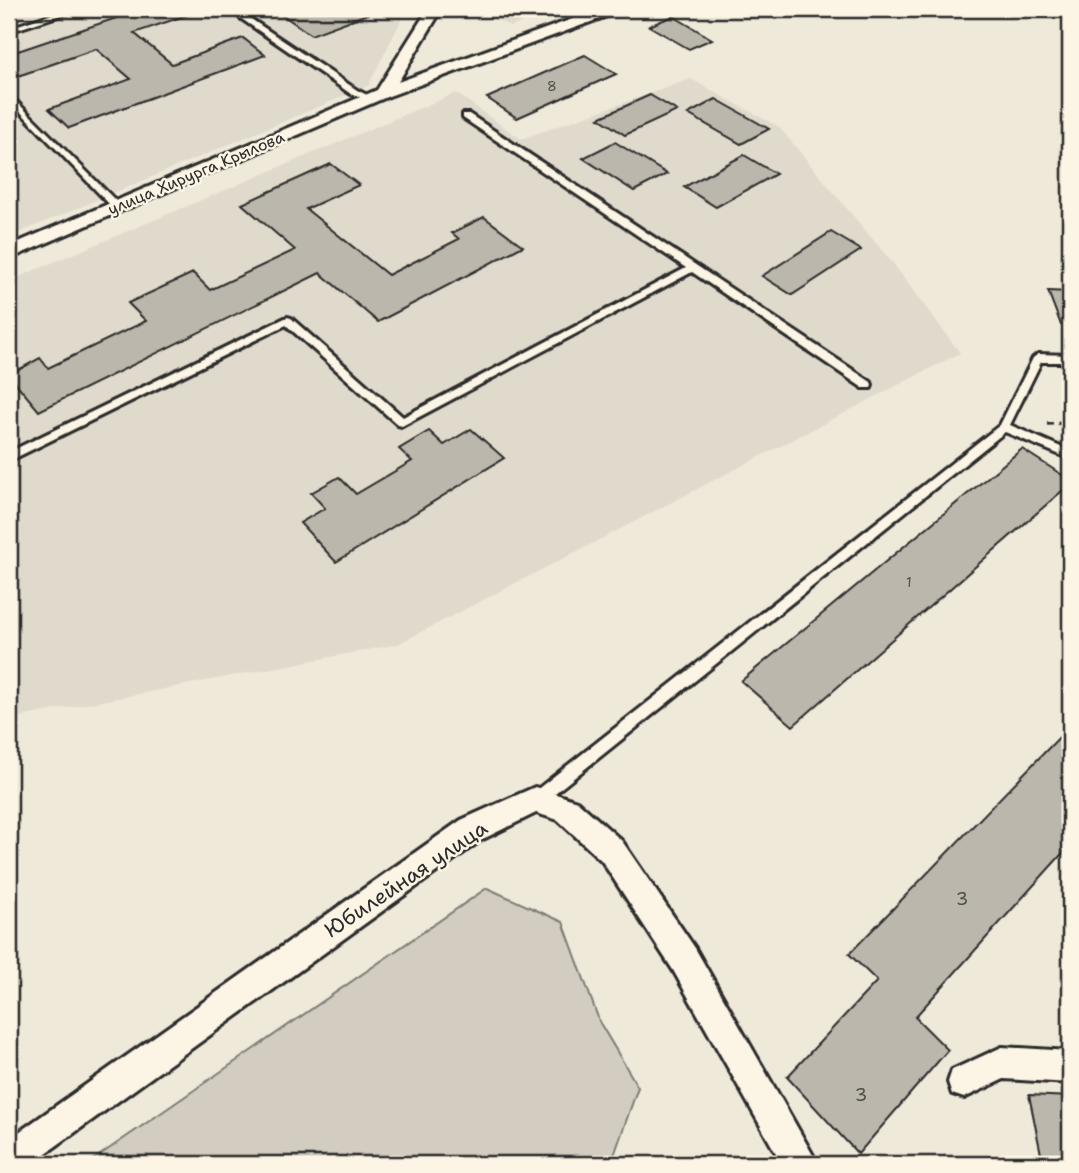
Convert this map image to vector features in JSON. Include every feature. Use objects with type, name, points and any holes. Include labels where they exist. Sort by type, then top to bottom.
[{"type":"street","points":[[377,96],[435,9]]},
{"type":"street","name":"улица Хирурга Крылова","points":[[9,253],[377,96],[613,9]]},
{"type":"street","points":[[535,800],[567,810],[611,851],[684,959],[801,1164]]},
{"type":"street","name":"Юбилейная улица","points":[[9,1159],[471,830],[535,800]]},
{"type":"street","points":[[964,1082],[1002,1063],[1070,1067]]},
{"type":"lane","points":[[9,30],[75,9]]},
{"type":"lane","points":[[231,9],[354,92],[377,96]]},
{"type":"lane","points":[[9,96],[117,207]]},
{"type":"lane","points":[[466,116],[867,385]]},
{"type":"lane","points":[[9,457],[287,320],[402,422],[691,269]]},
{"type":"lane","points":[[535,800],[1003,428],[1038,358],[1070,359]]},
{"type":"lane","points":[[1003,428],[1070,455]]},
{"type":"shaded area","points":[[9,9],[407,9],[368,86],[9,237]]},
{"type":"shaded area","points":[[480,9],[556,9],[510,27]]},
{"type":"shaded area","points":[[691,79],[779,127],[895,266],[960,353],[398,644],[9,719],[9,281],[456,93],[521,139]]},
{"type":"shaded area","points":[[487,888],[563,922],[600,1023],[638,1087],[611,1164],[87,1164]]},
{"type":"building","points":[[143,9],[199,11],[134,33],[172,64],[243,38],[265,55],[69,128],[49,109],[131,79],[96,49],[15,77],[9,71],[9,54]]},
{"type":"building","points":[[292,9],[381,9],[311,35],[280,13]]},
{"type":"building","points":[[673,16],[712,39],[689,49],[649,26]]},
{"type":"building","points":[[585,55],[616,74],[517,118],[487,98]]},
{"type":"building","points":[[650,95],[677,111],[625,135],[599,118]]},
{"type":"building","points":[[716,99],[769,129],[741,144],[688,114]]},
{"type":"building","points":[[615,142],[667,174],[634,191],[583,158]]},
{"type":"building","points":[[744,155],[776,174],[716,207],[684,187]]},
{"type":"building","points":[[331,164],[359,185],[306,209],[388,275],[459,239],[452,233],[484,217],[523,246],[378,322],[320,273],[39,411],[9,375],[40,358],[48,368],[146,321],[128,303],[193,273],[210,290],[295,250],[242,204]]},
{"type":"building","points":[[831,232],[861,250],[792,295],[762,276]]},
{"type":"building","points":[[1048,291],[1070,292],[1070,326],[1061,325]]},
{"type":"building","points":[[471,429],[504,458],[336,562],[300,523],[325,508],[311,493],[339,477],[356,494],[412,461],[399,449],[429,431],[444,445]]},
{"type":"building","points":[[1022,449],[1070,480],[1070,484],[793,726],[741,681]]},
{"type":"building","points":[[1070,726],[1070,845],[915,1017],[948,1050],[858,1154],[787,1077],[877,981],[849,954]]},
{"type":"building","points":[[1029,1095],[1070,1097],[1070,1164],[1043,1164]]}]
